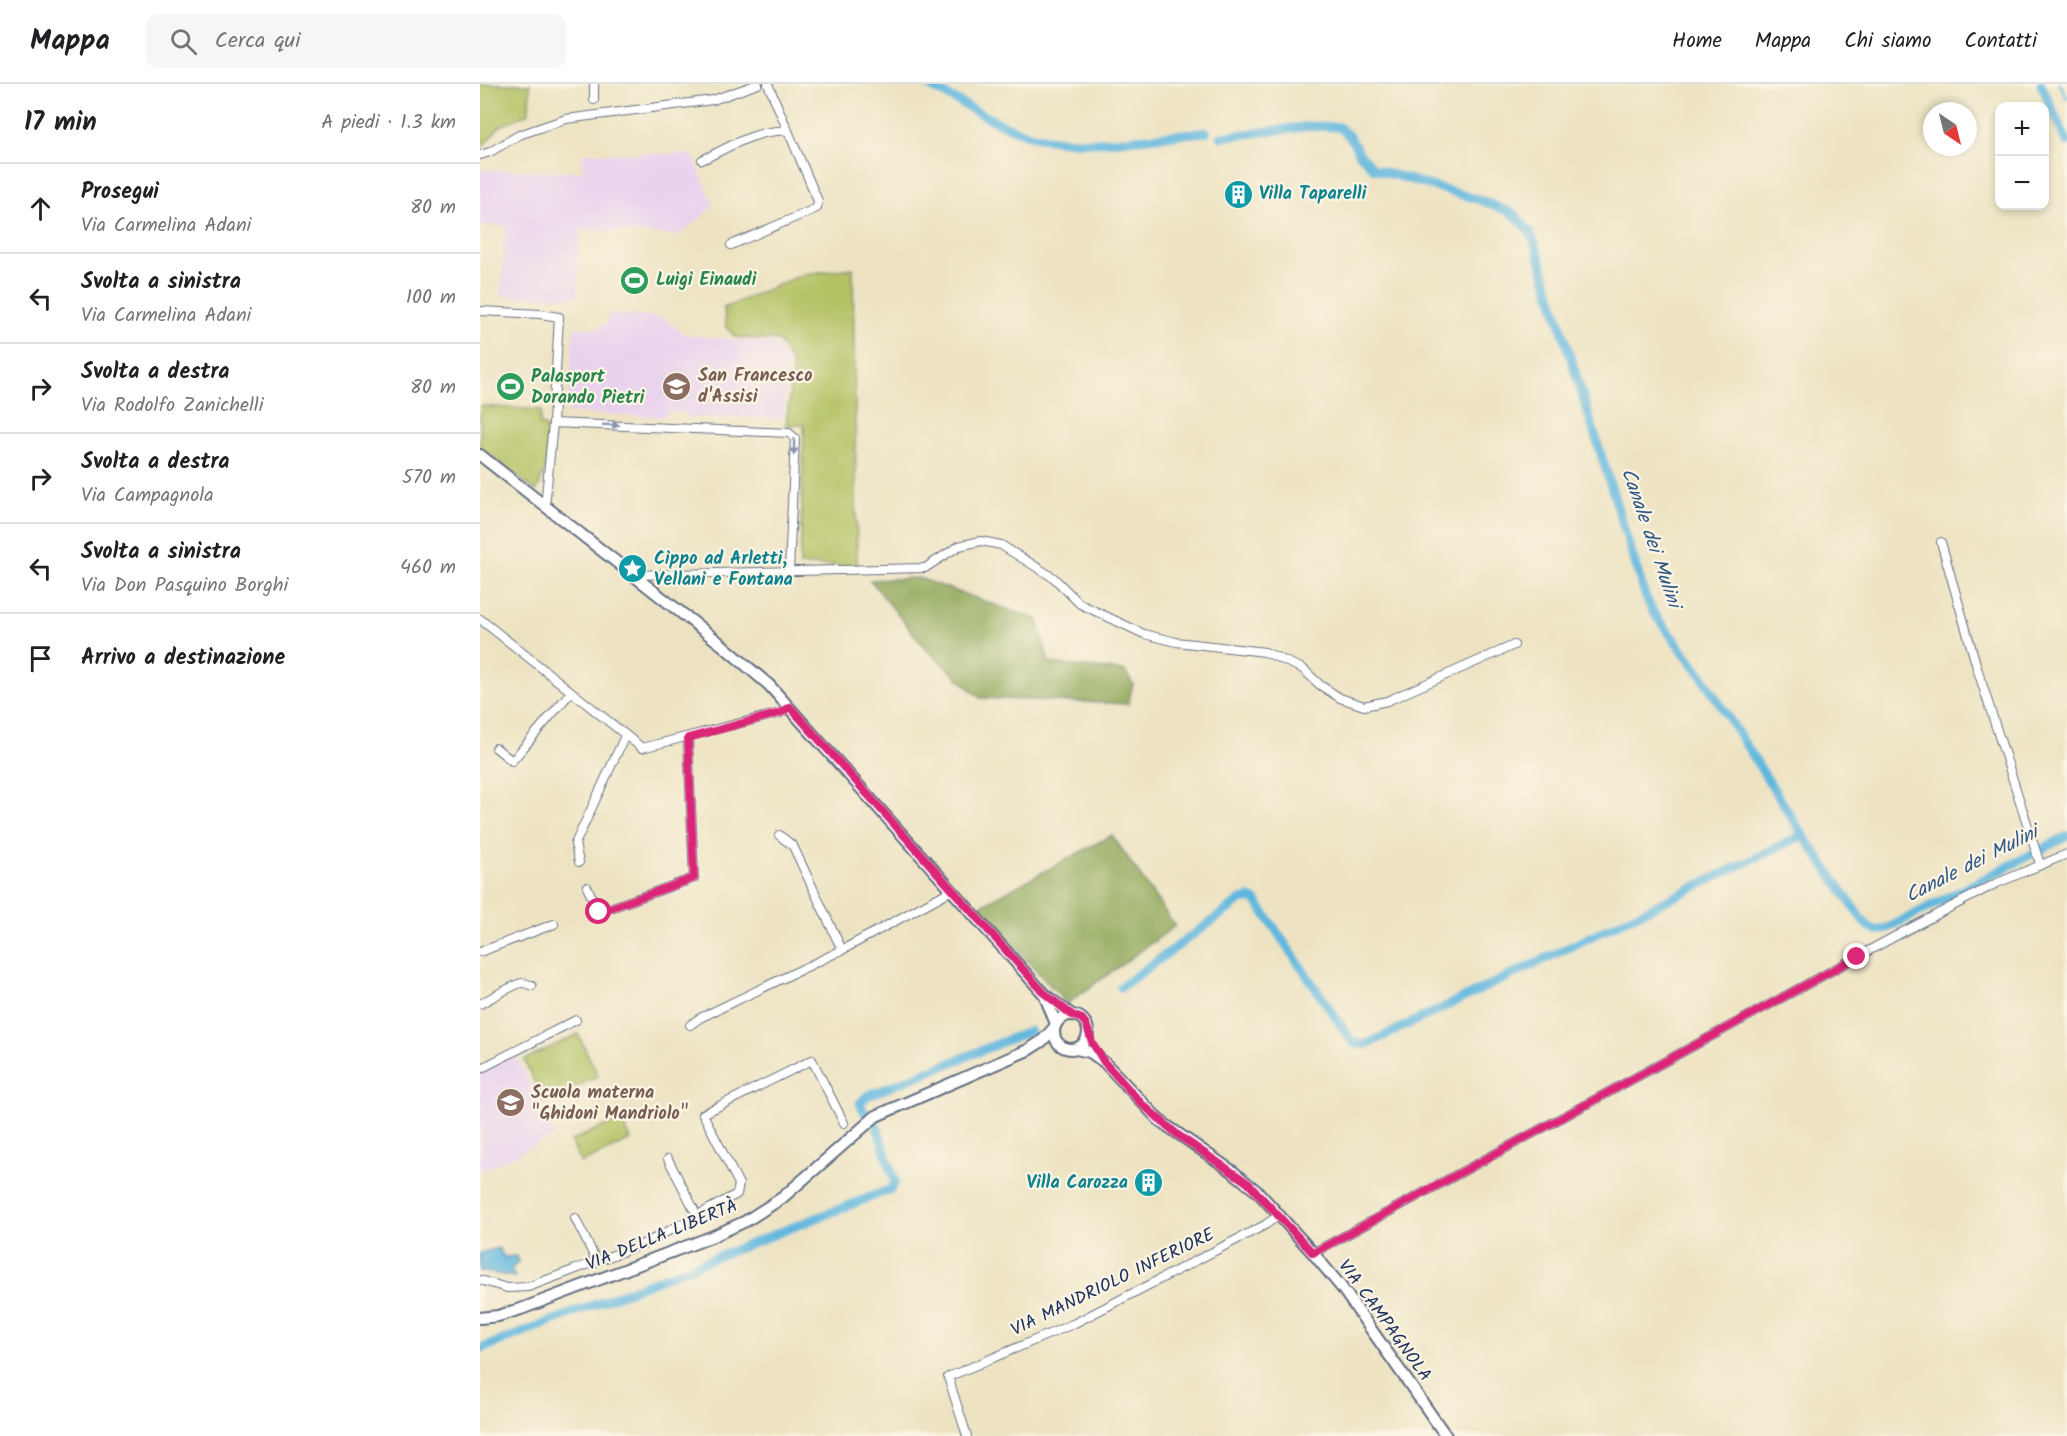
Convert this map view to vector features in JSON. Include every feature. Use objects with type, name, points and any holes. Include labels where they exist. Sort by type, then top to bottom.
[{"type":"main road","name":"VIA CAMPAGNOLA","points":[[480,455],[745,664],[790,707],[1044,993],[1072,1015],[1082,1019],[1088,1029],[1088,1035],[1104,1062]]},
{"type":"main road","name":"VIA CAMPAGNOLA","points":[[1044,993],[1055,1026],[1055,1039],[1062,1047],[1090,1052],[1104,1062],[1160,1121],[1248,1183],[1279,1215],[1357,1307],[1446,1436]]},
{"type":"main road","points":[[1055,1026],[1062,1017],[1072,1015]]},
{"type":"main road","name":"VIA DELLA LIBERTÀ","points":[[480,1318],[515,1311],[729,1229],[782,1198],[876,1116],[1028,1050],[1042,1041],[1055,1026]]},
{"type":"main road","points":[[1076,1049],[1084,1043],[1088,1035]]},
{"type":"main road","name":"VIA DELLA LIBERTÀ","points":[[1028,1050],[1062,1047]]},
{"type":"street","points":[[594,84],[594,100]]},
{"type":"street","points":[[480,155],[490,152],[519,135],[566,119],[713,100],[758,84]]},
{"type":"street","points":[[731,245],[817,208],[818,201],[768,84]]},
{"type":"street","points":[[702,160],[766,132],[788,131]]},
{"type":"street","points":[[480,311],[559,317],[553,423],[545,507]]},
{"type":"street","points":[[553,423],[789,433],[795,438],[789,571]]},
{"type":"street","points":[[536,500],[546,491]]},
{"type":"street","points":[[632,575],[925,568],[959,546],[981,540],[1001,545],[1054,578],[1080,604],[1144,634],[1176,642],[1264,652],[1303,669],[1320,685],[1340,698],[1364,706],[1387,701],[1514,645]]},
{"type":"street","points":[[1941,542],[1978,671],[2040,864]]},
{"type":"street","points":[[481,623],[642,748],[780,713],[790,707]]},
{"type":"street","points":[[496,748],[512,761],[571,692]]},
{"type":"street","points":[[579,862],[575,844],[625,736]]},
{"type":"street","points":[[587,887],[599,912],[694,878],[688,738]]},
{"type":"street","points":[[779,835],[793,846],[842,950]]},
{"type":"street","points":[[1313,1253],[1903,932],[1995,884],[2067,854]]},
{"type":"street","points":[[690,1025],[700,1018],[842,950],[952,890]]},
{"type":"street","points":[[480,952],[555,924]]},
{"type":"street","points":[[480,1004],[515,985],[524,983],[532,986]]},
{"type":"street","points":[[480,1069],[576,1020]]},
{"type":"street","points":[[480,1280],[507,1288],[528,1287],[648,1242],[737,1194],[739,1184],[703,1114],[812,1060],[844,1123]]},
{"type":"street","points":[[668,1159],[697,1215]]},
{"type":"street","name":"VIA MANDRIOLO INFERIORE","points":[[967,1436],[948,1377],[1075,1323],[1266,1225],[1279,1215]]},
{"type":"street","points":[[575,1218],[597,1262]]},
{"type":"shaded area","name":"Luigi Einaudi","points":[[583,153],[692,154],[714,206],[679,235],[580,230],[577,297],[501,296],[505,226],[480,225],[480,170],[583,172]]},
{"type":"shaded area","name":"San Francesco d'Assisi","points":[[608,314],[661,317],[686,335],[777,344],[787,362],[783,418],[688,417],[687,413],[667,411],[667,417],[567,413],[574,328],[598,328],[607,324]]},
{"type":"shaded area","name":"Scuola materna \"Ghidoni Mandriolo\"","points":[[515,1054],[556,1135],[480,1172],[480,1071]]},
{"type":"green space","points":[[480,84],[530,84],[529,113],[500,126],[484,145],[480,145]]},
{"type":"green space","points":[[853,268],[857,566],[800,565],[804,425],[786,425],[793,367],[779,341],[735,337],[726,327],[724,308],[804,274]]},
{"type":"green space","points":[[480,406],[541,410],[540,424],[548,429],[547,453],[543,476],[536,491],[480,447]]},
{"type":"green space","points":[[919,578],[1038,620],[1049,663],[1125,671],[1133,684],[1128,704],[980,698],[925,648],[870,580]]},
{"type":"green space","points":[[1112,835],[1175,926],[1067,1004],[978,907]]},
{"type":"green space","points":[[578,1034],[598,1076],[544,1102],[524,1060]]},
{"type":"green space","points":[[621,1119],[631,1140],[581,1163],[571,1141]]},
{"type":"water","points":[[498,1248],[504,1257],[517,1256],[519,1261],[511,1269],[515,1277],[480,1271],[480,1253]]},
{"type":"waterway","name":"Canale dei Mulini","points":[[926,84],[1006,126],[1033,136],[1054,140],[1119,141],[1206,132]]},
{"type":"waterway","points":[[2041,84],[2067,142]]},
{"type":"waterway","points":[[2060,84],[2067,98]]},
{"type":"waterway","name":"Canale dei Mulini","points":[[1221,137],[1312,126],[1339,127],[1350,137],[1359,153],[1374,169],[1480,200],[1514,214],[1530,232],[1645,595],[1653,612],[1702,676],[1803,835],[1864,922],[1870,927],[1875,930],[1888,928],[2067,836]]},
{"type":"waterway","points":[[1121,987],[1241,900],[1250,898],[1256,901],[1353,1043],[1365,1045],[1803,835]]},
{"type":"waterway","points":[[865,1113],[860,1103],[867,1096],[1030,1031]]},
{"type":"waterway","points":[[480,1349],[891,1189],[895,1182],[876,1124]]},
{"type":"place","name":"Villa Taparelli","points":[[1238,194]]},
{"type":"place","name":"Luigi Einaudi","points":[[635,280]]},
{"type":"place","name":"San Francesco d'Assisi","points":[[677,386]]},
{"type":"place","name":"Palasport Dorando Pietri","points":[[510,387]]},
{"type":"place","name":"Cippo ad Arletti, Vellani e Fontana","points":[[633,569]]},
{"type":"place","name":"Scuola materna \"Ghidoni Mandriolo\"","points":[[510,1103]]},
{"type":"place","name":"Villa Carozza","points":[[1149,1183]]},
{"type":"route","points":[[599,912],[694,878],[688,738],[780,713],[790,707],[1044,993],[1072,1015],[1082,1019],[1088,1029],[1088,1035],[1104,1062],[1142,1104],[1178,1135],[1248,1183],[1313,1253],[1857,957]]}]
